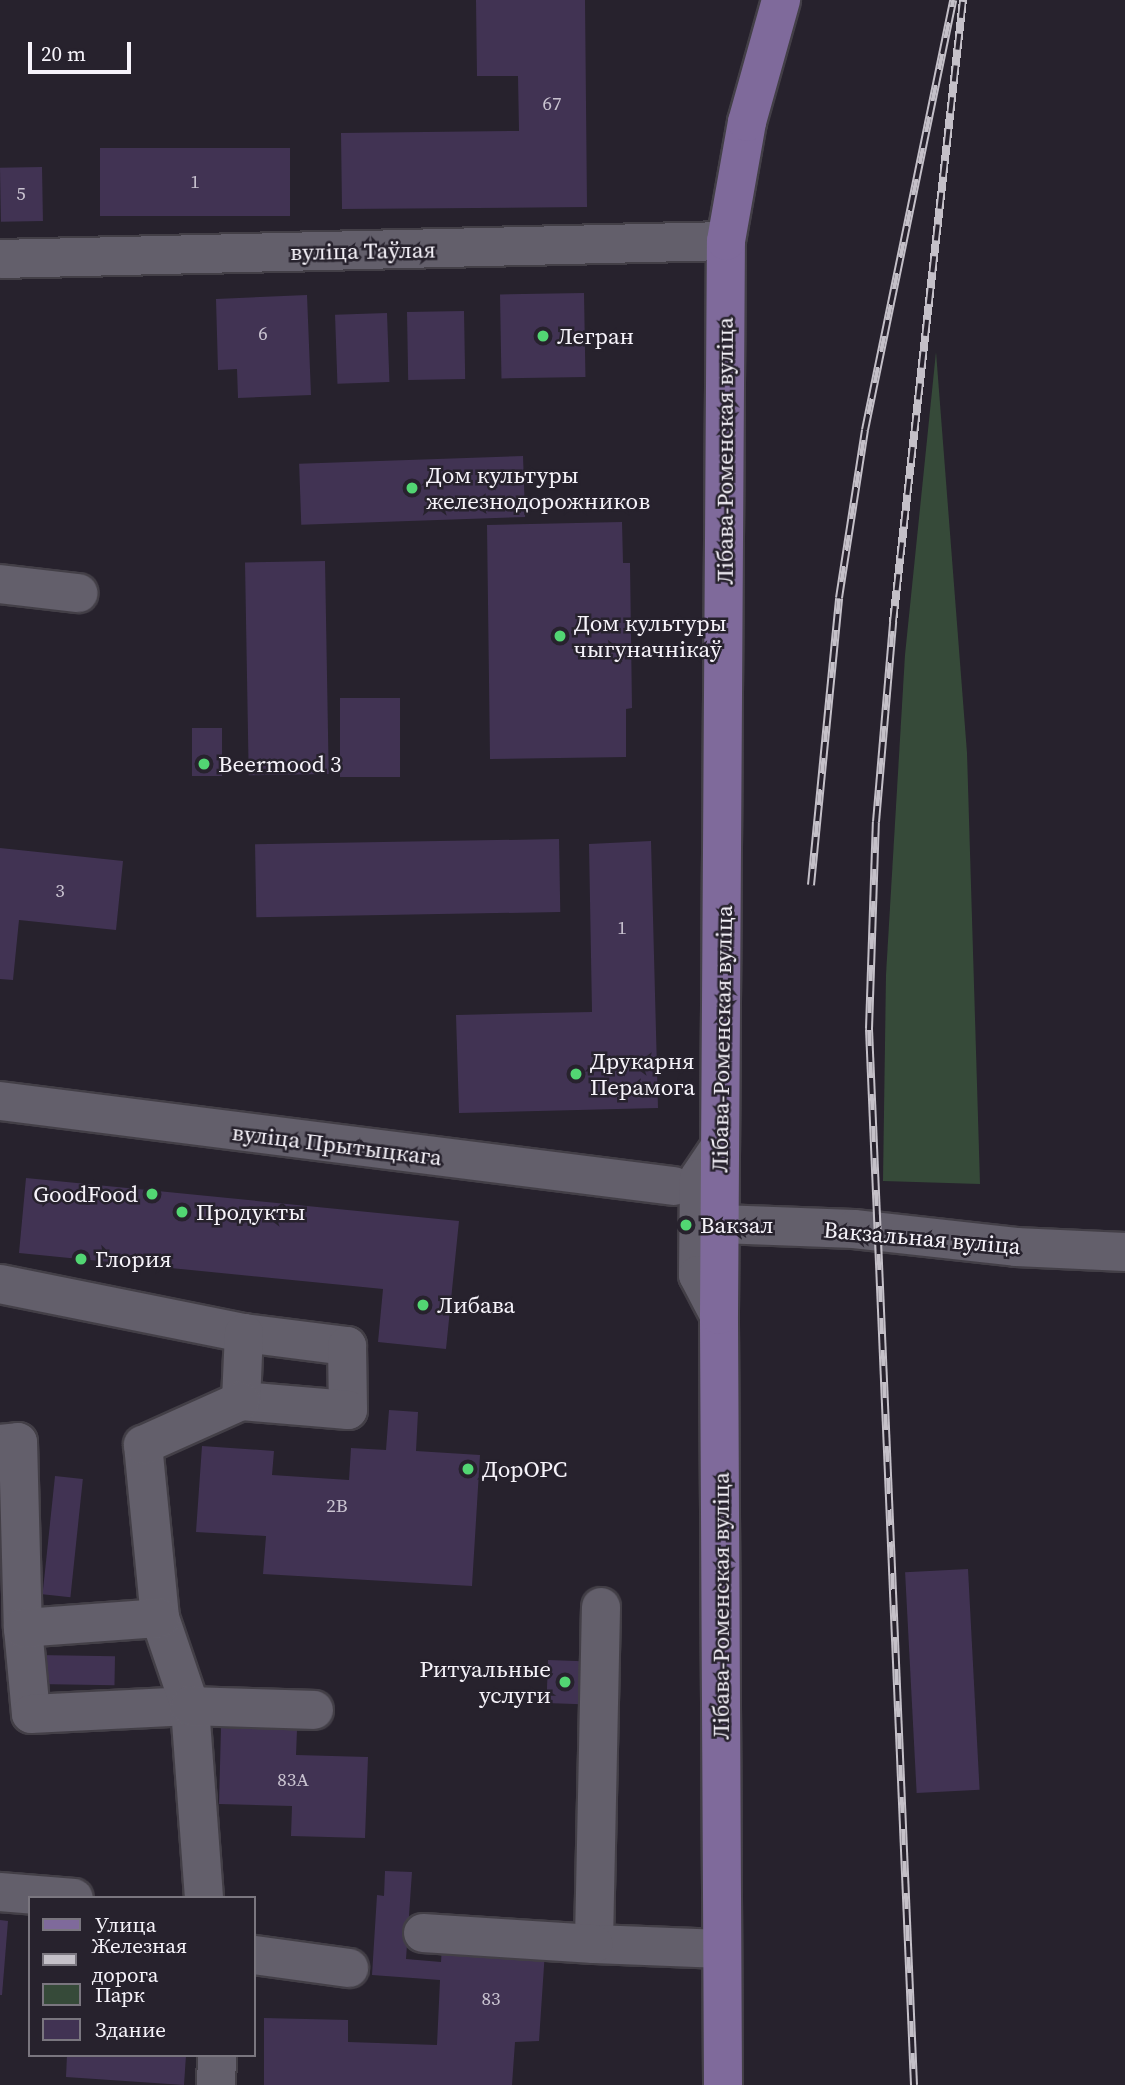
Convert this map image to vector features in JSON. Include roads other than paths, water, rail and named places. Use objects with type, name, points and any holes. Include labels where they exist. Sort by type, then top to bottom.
[{"type":"main road","name":"Лібава-Роменская вуліца","points":[[723,2085],[719,1315],[726,241],[747,122],[781,0]]},
{"type":"street","name":"вуліца Таўлая","points":[[0,259],[726,241]]},
{"type":"street","points":[[0,584],[78,593]]},
{"type":"street","name":"вуліца Прытыцкага","points":[[0,1101],[674,1186]]},
{"type":"street","points":[[719,1315],[698,1275],[699,1178],[720,1146]]},
{"type":"street","name":"Вакзальная вуліца","points":[[720,1224],[853,1229],[1016,1247],[1125,1252]]},
{"type":"street","points":[[0,1284],[244,1334],[347,1346],[348,1410],[242,1401],[142,1445],[160,1618],[190,1706],[204,1896]]},
{"type":"street","points":[[242,1401],[244,1334]]},
{"type":"street","points":[[0,1444],[18,1442],[23,1628],[31,1714],[190,1706],[314,1710]]},
{"type":"street","points":[[594,1944],[601,1606]]},
{"type":"street","points":[[23,1628],[160,1618]]},
{"type":"street","points":[[0,1892],[49,1896]]},
{"type":"street","points":[[424,1933],[722,1949]]},
{"type":"street","points":[[256,1955],[349,1968]]},
{"type":"street","points":[[216,2085],[217,2057]]},
{"type":"railway","points":[[811,885],[839,598],[865,430],[953,0]]},
{"type":"railway","points":[[914,2085],[869,1029],[876,822],[893,622],[963,0]]},
{"type":"place","name":"Легран","points":[[543,336]]},
{"type":"place","name":"Дом культуры железнодорожников","points":[[412,488]]},
{"type":"place","name":"Дом культуры чыгуначнікаў","points":[[560,636]]},
{"type":"place","name":"Beermood 3","points":[[204,764]]},
{"type":"place","name":"Друкарня Перамога","points":[[576,1074]]},
{"type":"place","name":"GoodFood","points":[[152,1194]]},
{"type":"place","name":"Продукты","points":[[182,1212]]},
{"type":"place","name":"Вакзал","points":[[686,1225]]},
{"type":"place","name":"Глория","points":[[81,1259]]},
{"type":"place","name":"Либава","points":[[423,1305]]},
{"type":"place","name":"ДорОРС","points":[[468,1469]]},
{"type":"place","name":"Ритуальные услуги","points":[[565,1682]]}]
